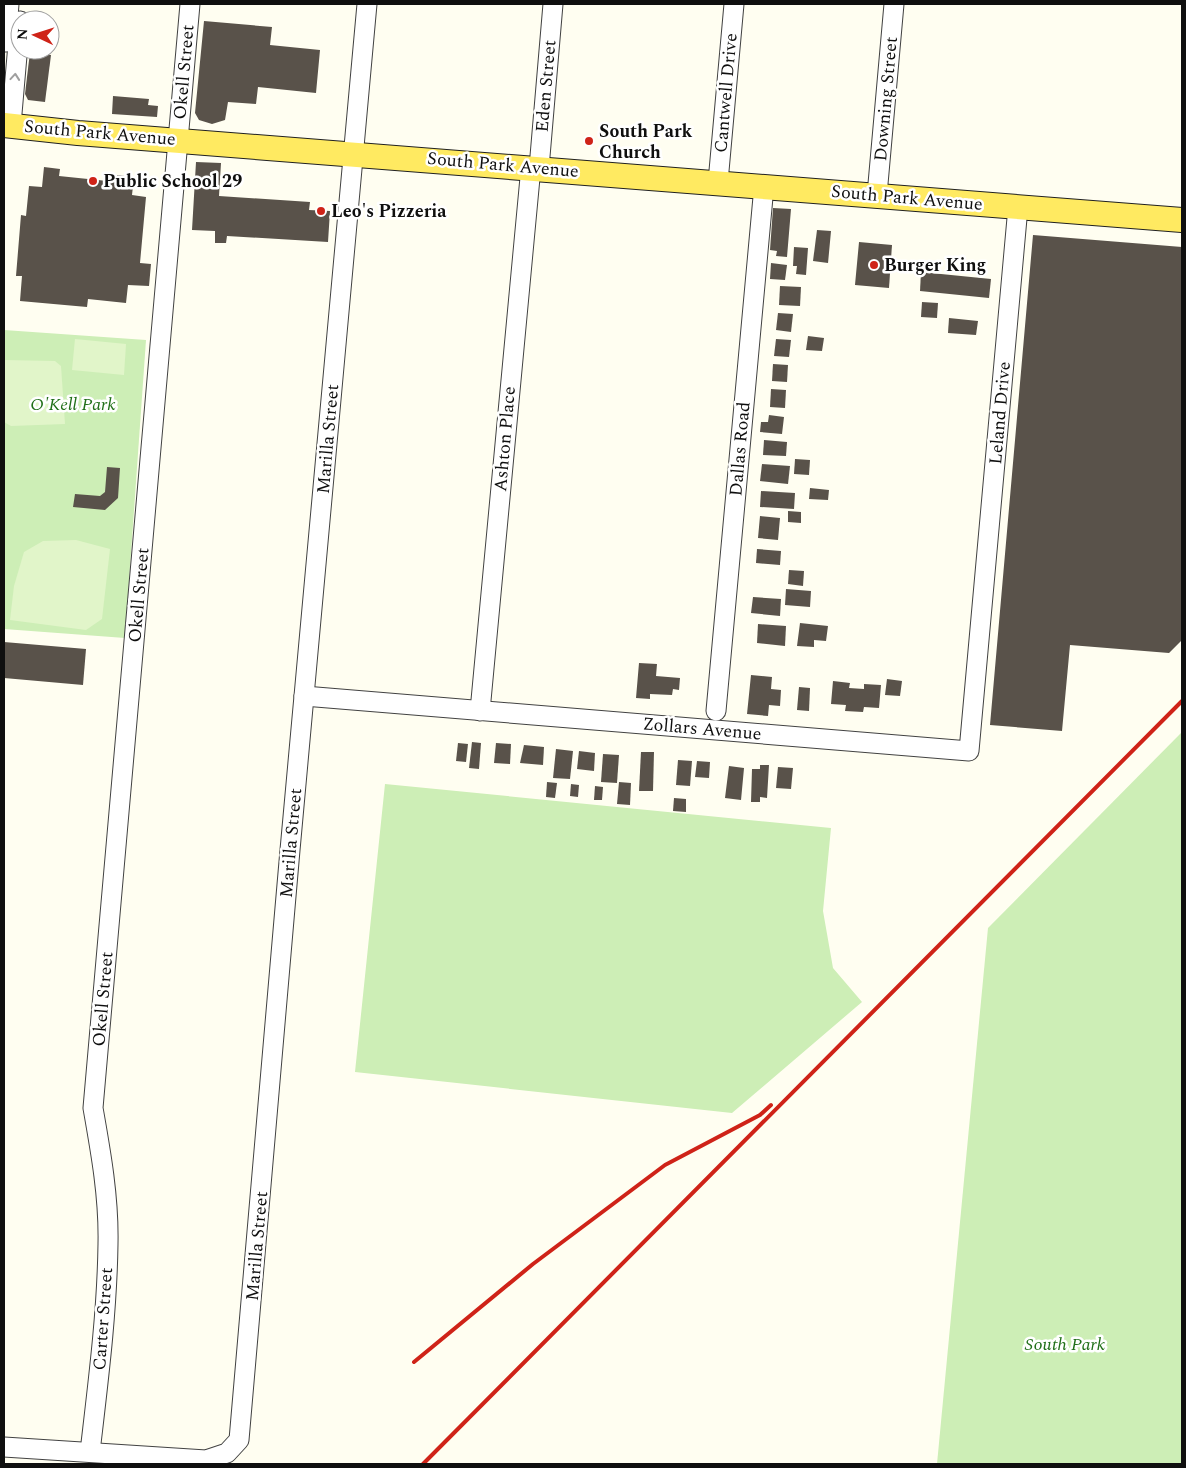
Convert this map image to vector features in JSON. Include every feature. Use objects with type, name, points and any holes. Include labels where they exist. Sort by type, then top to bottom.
[{"type":"main road","name":"South Park Avenue","points":[[7,125],[1182,220]]},
{"type":"street","points":[[4,62],[9,4]]},
{"type":"street","name":"Okell Street","points":[[106,1186],[94,1108],[190,4]]},
{"type":"street","name":"Marilla Street","points":[[4,1447],[206,1460],[227,1453],[239,1440],[367,4]]},
{"type":"street","name":"Eden Street","points":[[535,168],[553,4]]},
{"type":"street","name":"Cantwell Drive","points":[[718,182],[734,4]]},
{"type":"street","name":"Downing Street","points":[[877,195],[894,4]]},
{"type":"street","points":[[7,125],[15,60]]},
{"type":"street","name":"Ashton Place","points":[[480,711],[535,168]]},
{"type":"street","name":"Dallas Road","points":[[716,711],[764,186]]},
{"type":"street","name":"Leland Drive","points":[[981,619],[1018,207]]},
{"type":"street","name":"Zollars Avenue","points":[[304,696],[969,751],[981,619]]},
{"type":"street","name":"Carter Street","points":[[90,1452],[102,1345],[108,1253],[106,1186]]},
{"type":"green space","name":"O'Kell Park","points":[[4,330],[146,340],[125,638],[4,629]]},
{"type":"green space","points":[[75,339],[126,344],[124,375],[72,370]]},
{"type":"green space","points":[[4,360],[55,361],[61,366],[65,424],[11,426],[4,422]]},
{"type":"green space","points":[[76,540],[110,549],[102,619],[86,630],[10,620],[14,586],[24,552],[43,541]]},
{"type":"green space","name":"South Park","points":[[1182,732],[1182,1464],[937,1464],[988,928]]},
{"type":"green space","points":[[385,784],[831,828],[823,911],[833,968],[862,1002],[732,1113],[355,1072]]},
{"type":"building","points":[[204,21],[272,27],[270,45],[320,50],[316,93],[258,87],[256,104],[228,102],[225,120],[212,124],[199,120],[195,113]]},
{"type":"building","points":[[29,60],[50,60],[45,102],[28,100],[25,94]]},
{"type":"building","points":[[113,96],[149,99],[148,105],[158,106],[157,117],[112,114]]},
{"type":"building","points":[[196,162],[221,163],[219,196],[310,202],[309,210],[330,211],[328,242],[227,236],[226,243],[215,243],[215,231],[192,230]]},
{"type":"building","points":[[44,167],[60,169],[59,176],[117,182],[117,175],[134,177],[132,195],[146,197],[140,263],[151,264],[149,286],[128,285],[126,303],[88,299],[87,307],[20,301],[22,276],[16,276],[21,215],[26,216],[29,186],[42,187]]},
{"type":"building","points":[[773,208],[791,209],[787,257],[776,256],[777,251],[770,250]]},
{"type":"building","points":[[817,230],[831,231],[828,263],[813,261]]},
{"type":"building","points":[[1033,235],[1182,247],[1182,640],[1169,653],[1070,645],[1062,731],[990,725]]},
{"type":"building","name":"Burger King","points":[[859,242],[892,245],[889,288],[855,285]]},
{"type":"building","points":[[794,247],[808,248],[806,275],[796,274],[797,266],[793,266]]},
{"type":"building","points":[[771,263],[787,265],[785,280],[770,279]]},
{"type":"building","points":[[921,272],[991,279],[989,298],[920,291]]},
{"type":"building","points":[[780,286],[801,287],[800,306],[779,305]]},
{"type":"building","points":[[922,302],[938,303],[937,318],[921,317]]},
{"type":"building","points":[[778,313],[793,314],[791,332],[776,330]]},
{"type":"building","points":[[949,318],[978,321],[976,335],[948,333]]},
{"type":"building","points":[[808,336],[824,338],[822,351],[806,350]]},
{"type":"building","points":[[776,339],[791,340],[789,357],[774,356]]},
{"type":"building","points":[[773,364],[788,365],[787,382],[772,381]]},
{"type":"building","points":[[771,389],[786,390],[785,408],[770,407]]},
{"type":"building","points":[[769,415],[784,417],[782,434],[760,432],[761,422],[768,422]]},
{"type":"building","points":[[764,440],[787,442],[786,456],[763,455]]},
{"type":"building","points":[[795,459],[810,460],[809,475],[794,474]]},
{"type":"building","points":[[762,464],[790,466],[788,484],[760,481]]},
{"type":"building","points":[[107,467],[120,468],[118,498],[105,510],[73,507],[75,494],[100,496],[105,492]]},
{"type":"building","points":[[810,488],[829,490],[828,500],[809,499]]},
{"type":"building","points":[[761,491],[795,493],[794,509],[760,507]]},
{"type":"building","points":[[788,511],[801,512],[801,523],[788,522]]},
{"type":"building","points":[[760,516],[780,518],[778,540],[758,538]]},
{"type":"building","points":[[757,549],[781,551],[780,565],[756,563]]},
{"type":"building","points":[[789,570],[804,571],[803,586],[788,584]]},
{"type":"building","points":[[786,589],[811,591],[810,607],[785,605]]},
{"type":"building","points":[[753,597],[781,599],[780,616],[751,613]]},
{"type":"building","points":[[800,623],[828,626],[826,641],[814,640],[814,647],[797,646]]},
{"type":"building","points":[[758,624],[786,626],[785,646],[757,643]]},
{"type":"building","points":[[4,642],[86,649],[83,685],[4,678]]},
{"type":"building","points":[[639,663],[657,664],[656,676],[680,678],[679,690],[673,689],[672,695],[650,694],[650,699],[636,698]]},
{"type":"building","points":[[751,675],[772,677],[771,689],[781,690],[780,706],[769,705],[768,716],[747,714]]},
{"type":"building","points":[[887,679],[902,681],[900,696],[885,695]]},
{"type":"building","points":[[833,681],[850,683],[849,688],[864,689],[864,684],[881,685],[879,708],[864,707],[863,712],[845,711],[846,705],[831,704]]},
{"type":"building","points":[[799,687],[810,688],[809,711],[797,710]]},
{"type":"building","points":[[472,742],[481,743],[479,769],[469,768]]},
{"type":"building","points":[[458,743],[468,744],[466,762],[456,761]]},
{"type":"building","points":[[496,743],[511,744],[510,764],[494,763]]},
{"type":"building","points":[[524,745],[544,747],[543,765],[520,763]]},
{"type":"building","points":[[556,749],[573,751],[570,779],[553,778]]},
{"type":"building","points":[[579,751],[595,753],[594,771],[577,769]]},
{"type":"building","points":[[641,752],[654,752],[653,791],[639,791]]},
{"type":"building","points":[[603,754],[619,755],[617,783],[601,782]]},
{"type":"building","points":[[678,760],[692,761],[690,786],[676,785]]},
{"type":"building","points":[[697,761],[710,762],[709,778],[695,777]]},
{"type":"building","points":[[760,765],[769,765],[767,798],[760,797],[760,802],[751,802],[752,769],[760,769]]},
{"type":"building","points":[[729,766],[744,768],[741,800],[725,798]]},
{"type":"building","points":[[778,767],[793,768],[791,789],[776,788]]},
{"type":"building","points":[[547,782],[557,783],[555,798],[546,797]]},
{"type":"building","points":[[619,782],[631,783],[630,805],[617,804]]},
{"type":"building","points":[[571,784],[579,785],[578,797],[570,796]]},
{"type":"building","points":[[595,786],[603,787],[602,800],[594,800]]},
{"type":"building","points":[[674,798],[686,799],[686,812],[673,811]]},
{"type":"railway","points":[[423,1464],[1182,701]]},
{"type":"railway","points":[[414,1362],[533,1264],[665,1165],[760,1115],[771,1105]]},
{"type":"place","name":"South Park Church","points":[[589,141]]},
{"type":"place","name":"Public School 29","points":[[93,181]]},
{"type":"place","name":"Leo's Pizzeria","points":[[321,211]]},
{"type":"place","name":"Burger King","points":[[874,265]]}]
